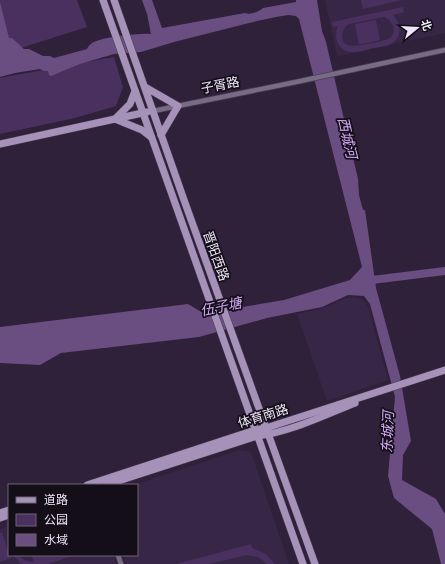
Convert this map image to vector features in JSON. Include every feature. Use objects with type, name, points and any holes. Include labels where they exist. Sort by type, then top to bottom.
[{"type":"main road","name":"晋阳西路","points":[[103,0],[303,564]]},
{"type":"main road","name":"晋阳西路","points":[[114,0],[217,294],[315,564]]},
{"type":"main road","points":[[145,87],[178,106],[161,135]]},
{"type":"main road","points":[[135,91],[130,104],[114,119],[142,130],[151,137]]},
{"type":"main road","name":"子胥路","points":[[0,144],[153,111]]},
{"type":"main road","name":"体育南路","points":[[92,484],[256,433],[323,416],[378,393],[445,370]]},
{"type":"main road","name":"体育南路","points":[[413,382],[445,374]]},
{"type":"main road","name":"体育南路","points":[[109,484],[256,433]]},
{"type":"street","name":"子胥路","points":[[153,111],[445,50]]},
{"type":"shaded area","points":[[325,0],[445,0],[445,33],[339,56],[337,55]]},
{"type":"shaded area","points":[[355,297],[362,299],[368,307],[388,380],[327,401],[297,314],[320,309],[346,298]]},
{"type":"shaded area","points":[[239,450],[251,452],[289,564],[126,564],[123,556],[138,556],[137,484]]},
{"type":"shaded area","points":[[8,526],[8,556],[113,556],[116,564],[0,564],[0,529]]},
{"type":"green space","points":[[0,0],[77,0],[87,27],[24,47],[0,51]]},
{"type":"green space","points":[[361,0],[402,0],[363,9]]},
{"type":"green space","points":[[403,7],[404,12],[393,15],[398,22],[400,30],[398,38],[395,41],[387,46],[359,52],[347,51],[340,46],[336,39],[338,26],[333,27],[332,22]],"holes":[[[384,17],[394,28],[393,34],[388,39],[352,46],[347,45],[342,38],[343,31],[349,24]]]},
{"type":"green space","points":[[376,20],[380,40],[359,45],[355,24]]},
{"type":"green space","points":[[114,57],[123,87],[116,106],[75,118],[0,134],[0,78]]},
{"type":"green space","points":[[2,532],[8,556],[11,558],[0,562],[0,533]]},
{"type":"green space","points":[[251,544],[252,548],[266,554],[275,564],[267,564],[258,557],[247,555],[209,564],[176,564]]},
{"type":"green space","points":[[14,556],[20,556],[30,562],[34,562],[31,556],[72,556],[48,564],[21,564]]},
{"type":"water","name":"西城河","points":[[142,0],[152,0],[162,28],[252,13],[263,8],[296,2],[296,0],[317,0],[322,31],[326,42],[358,179],[359,195],[363,210],[365,210],[376,288],[400,376],[411,441],[403,455],[402,480],[436,499],[445,514],[445,564],[441,564],[432,529],[394,498],[388,476],[395,397],[370,304],[364,296],[348,295],[322,307],[267,318],[199,337],[61,353],[40,365],[0,363],[0,327],[188,304],[208,316],[231,309],[284,300],[350,280],[362,267],[299,19],[296,16],[288,15],[257,21],[141,52],[114,54],[80,64],[51,76],[49,75],[48,71],[40,69],[0,77],[0,2],[9,38],[12,38],[24,49],[29,49],[43,56],[50,56],[54,58],[87,49],[90,44],[110,37],[151,34],[147,14]]},
{"type":"waterway","name":"伍子塘","points":[[364,281],[445,271]]},
{"type":"water label","name":"东城河","points":[[388,432]]}]
